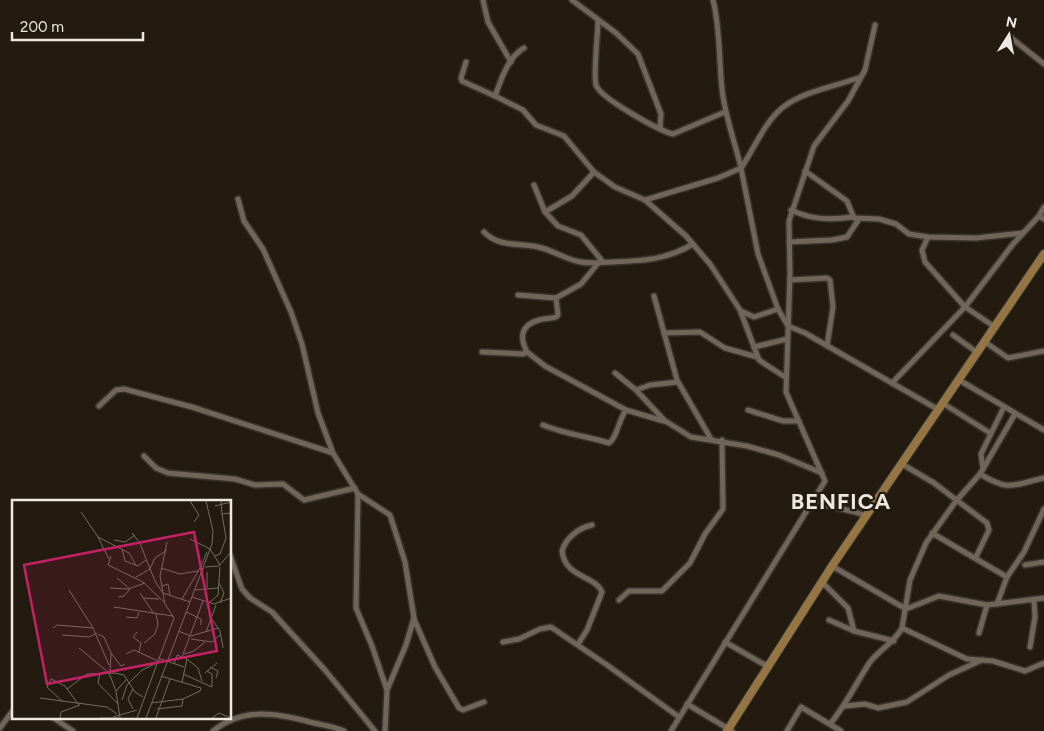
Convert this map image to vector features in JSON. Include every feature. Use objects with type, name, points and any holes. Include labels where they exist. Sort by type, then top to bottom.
[{"type":"main road","points":[[729,730],[767,666],[832,566],[942,407],[1044,254]]},
{"type":"street","points":[[483,0],[488,22],[511,62]]},
{"type":"street","points":[[572,0],[632,47],[640,58],[661,114],[660,128]]},
{"type":"street","points":[[713,0],[717,22],[718,52],[725,112],[741,168],[758,254],[778,309],[788,326],[827,346],[892,384],[942,407],[990,433]]},
{"type":"street","points":[[598,20],[597,87],[608,98],[670,133],[678,133],[725,112]]},
{"type":"street","points":[[671,731],[824,484],[823,473],[786,392],[791,210],[814,146],[848,102],[861,77],[875,26]]},
{"type":"street","points":[[1010,37],[1044,64]]},
{"type":"street","points":[[496,96],[511,62],[516,54],[524,48]]},
{"type":"street","points":[[466,62],[461,80],[523,110],[536,125],[564,136],[594,172],[615,187],[645,200],[693,244],[710,264],[740,310],[761,362],[785,377]]},
{"type":"street","points":[[645,200],[718,178],[741,168],[766,128],[783,108],[838,83],[861,77]]},
{"type":"street","points":[[805,171],[847,201],[856,218]]},
{"type":"street","points":[[545,212],[572,196],[594,172]]},
{"type":"street","points":[[534,185],[545,212],[558,226],[581,235],[601,262]]},
{"type":"street","points":[[238,200],[244,221],[263,249],[291,312],[302,344],[318,413],[333,453],[358,494],[356,608],[372,646],[387,690]]},
{"type":"street","points":[[892,384],[965,307],[1023,233],[1041,218],[1044,207]]},
{"type":"street","points":[[791,210],[807,217],[834,220],[856,218],[879,219],[896,224],[909,234],[928,238],[976,238],[1023,233]]},
{"type":"street","points":[[789,242],[832,240],[847,236],[856,218]]},
{"type":"street","points":[[484,232],[488,237],[501,243],[541,248],[561,257],[581,262],[654,259],[675,254],[693,244]]},
{"type":"street","points":[[928,238],[922,250],[926,262],[965,307],[995,327]]},
{"type":"street","points":[[518,295],[556,298],[581,284],[601,262]]},
{"type":"street","points":[[790,280],[827,278],[830,280],[833,307],[827,346]]},
{"type":"street","points":[[654,296],[678,382],[711,439]]},
{"type":"street","points":[[556,298],[558,315],[538,320],[525,328],[521,334],[522,342],[527,352],[545,366],[626,410],[667,422]]},
{"type":"street","points":[[746,324],[754,316],[778,309]]},
{"type":"street","points":[[740,310],[754,316]]},
{"type":"street","points":[[664,333],[700,332],[725,348],[757,356]]},
{"type":"street","points":[[953,335],[978,353]]},
{"type":"street","points":[[754,347],[787,339]]},
{"type":"street","points":[[985,342],[1008,358],[1044,351]]},
{"type":"street","points":[[482,352],[523,354],[527,352]]},
{"type":"street","points":[[615,373],[636,390],[667,422],[691,437],[722,440],[779,455],[823,473]]},
{"type":"street","points":[[959,380],[1044,430]]},
{"type":"street","points":[[636,390],[650,385],[678,382]]},
{"type":"street","points":[[99,406],[116,390],[124,389],[192,407],[333,453]]},
{"type":"street","points":[[1004,408],[981,454],[982,471],[998,484],[1007,486],[1044,478]]},
{"type":"street","points":[[543,425],[566,434],[584,435],[609,443],[616,436],[618,422],[626,410]]},
{"type":"street","points":[[748,410],[783,421],[799,421]]},
{"type":"street","points":[[830,724],[845,706],[872,660],[894,641],[902,628],[910,580],[932,533],[982,471],[1015,414]]},
{"type":"street","points":[[619,600],[629,591],[662,592],[696,555],[705,534],[724,504],[722,440]]},
{"type":"street","points":[[144,456],[156,468],[168,473],[235,479],[255,485],[283,484],[304,500],[355,488]]},
{"type":"street","points":[[902,464],[988,525],[976,557]]},
{"type":"street","points":[[358,494],[390,515],[405,562],[414,618],[435,667],[459,708],[463,710],[484,702]]},
{"type":"street","points":[[812,502],[866,516]]},
{"type":"street","points":[[1043,511],[1044,519]]},
{"type":"street","points":[[997,604],[1007,577],[1024,552],[1043,511]]},
{"type":"street","points":[[578,644],[587,630],[602,592],[599,587],[571,570],[562,551],[564,543],[572,535],[583,527],[592,525]]},
{"type":"street","points":[[932,533],[976,557],[1007,577]]},
{"type":"street","points":[[231,557],[246,594],[272,612],[325,670],[375,731]]},
{"type":"street","points":[[1025,565],[1044,562]]},
{"type":"street","points":[[832,566],[906,609]]},
{"type":"street","points":[[822,582],[848,608],[854,631]]},
{"type":"street","points":[[906,609],[939,596],[987,605],[1044,598]]},
{"type":"street","points":[[1030,647],[1035,617],[1034,600]]},
{"type":"street","points":[[979,633],[987,605]]},
{"type":"street","points":[[385,731],[387,690],[406,645],[414,618]]},
{"type":"street","points":[[829,620],[854,631],[894,641]]},
{"type":"street","points":[[504,642],[519,639],[546,627],[551,627],[578,644],[680,717]]},
{"type":"street","points":[[902,628],[967,659],[983,660],[1026,671],[1044,664]]},
{"type":"street","points":[[725,642],[767,666]]},
{"type":"street","points":[[845,706],[865,704],[878,708],[907,702],[949,675],[983,660]]},
{"type":"street","points":[[688,704],[729,730]]},
{"type":"street","points":[[787,731],[801,707],[841,731]]},
{"type":"street","points":[[213,731],[220,725],[259,712],[323,724],[344,731]]},
{"type":"street","points":[[0,728],[12,713]]},
{"type":"street","points":[[54,718],[73,731]]},
{"type":"street","points":[[320,731],[323,724]]},
{"type":"district","name":"BENFICA","points":[[841,501]]}]
